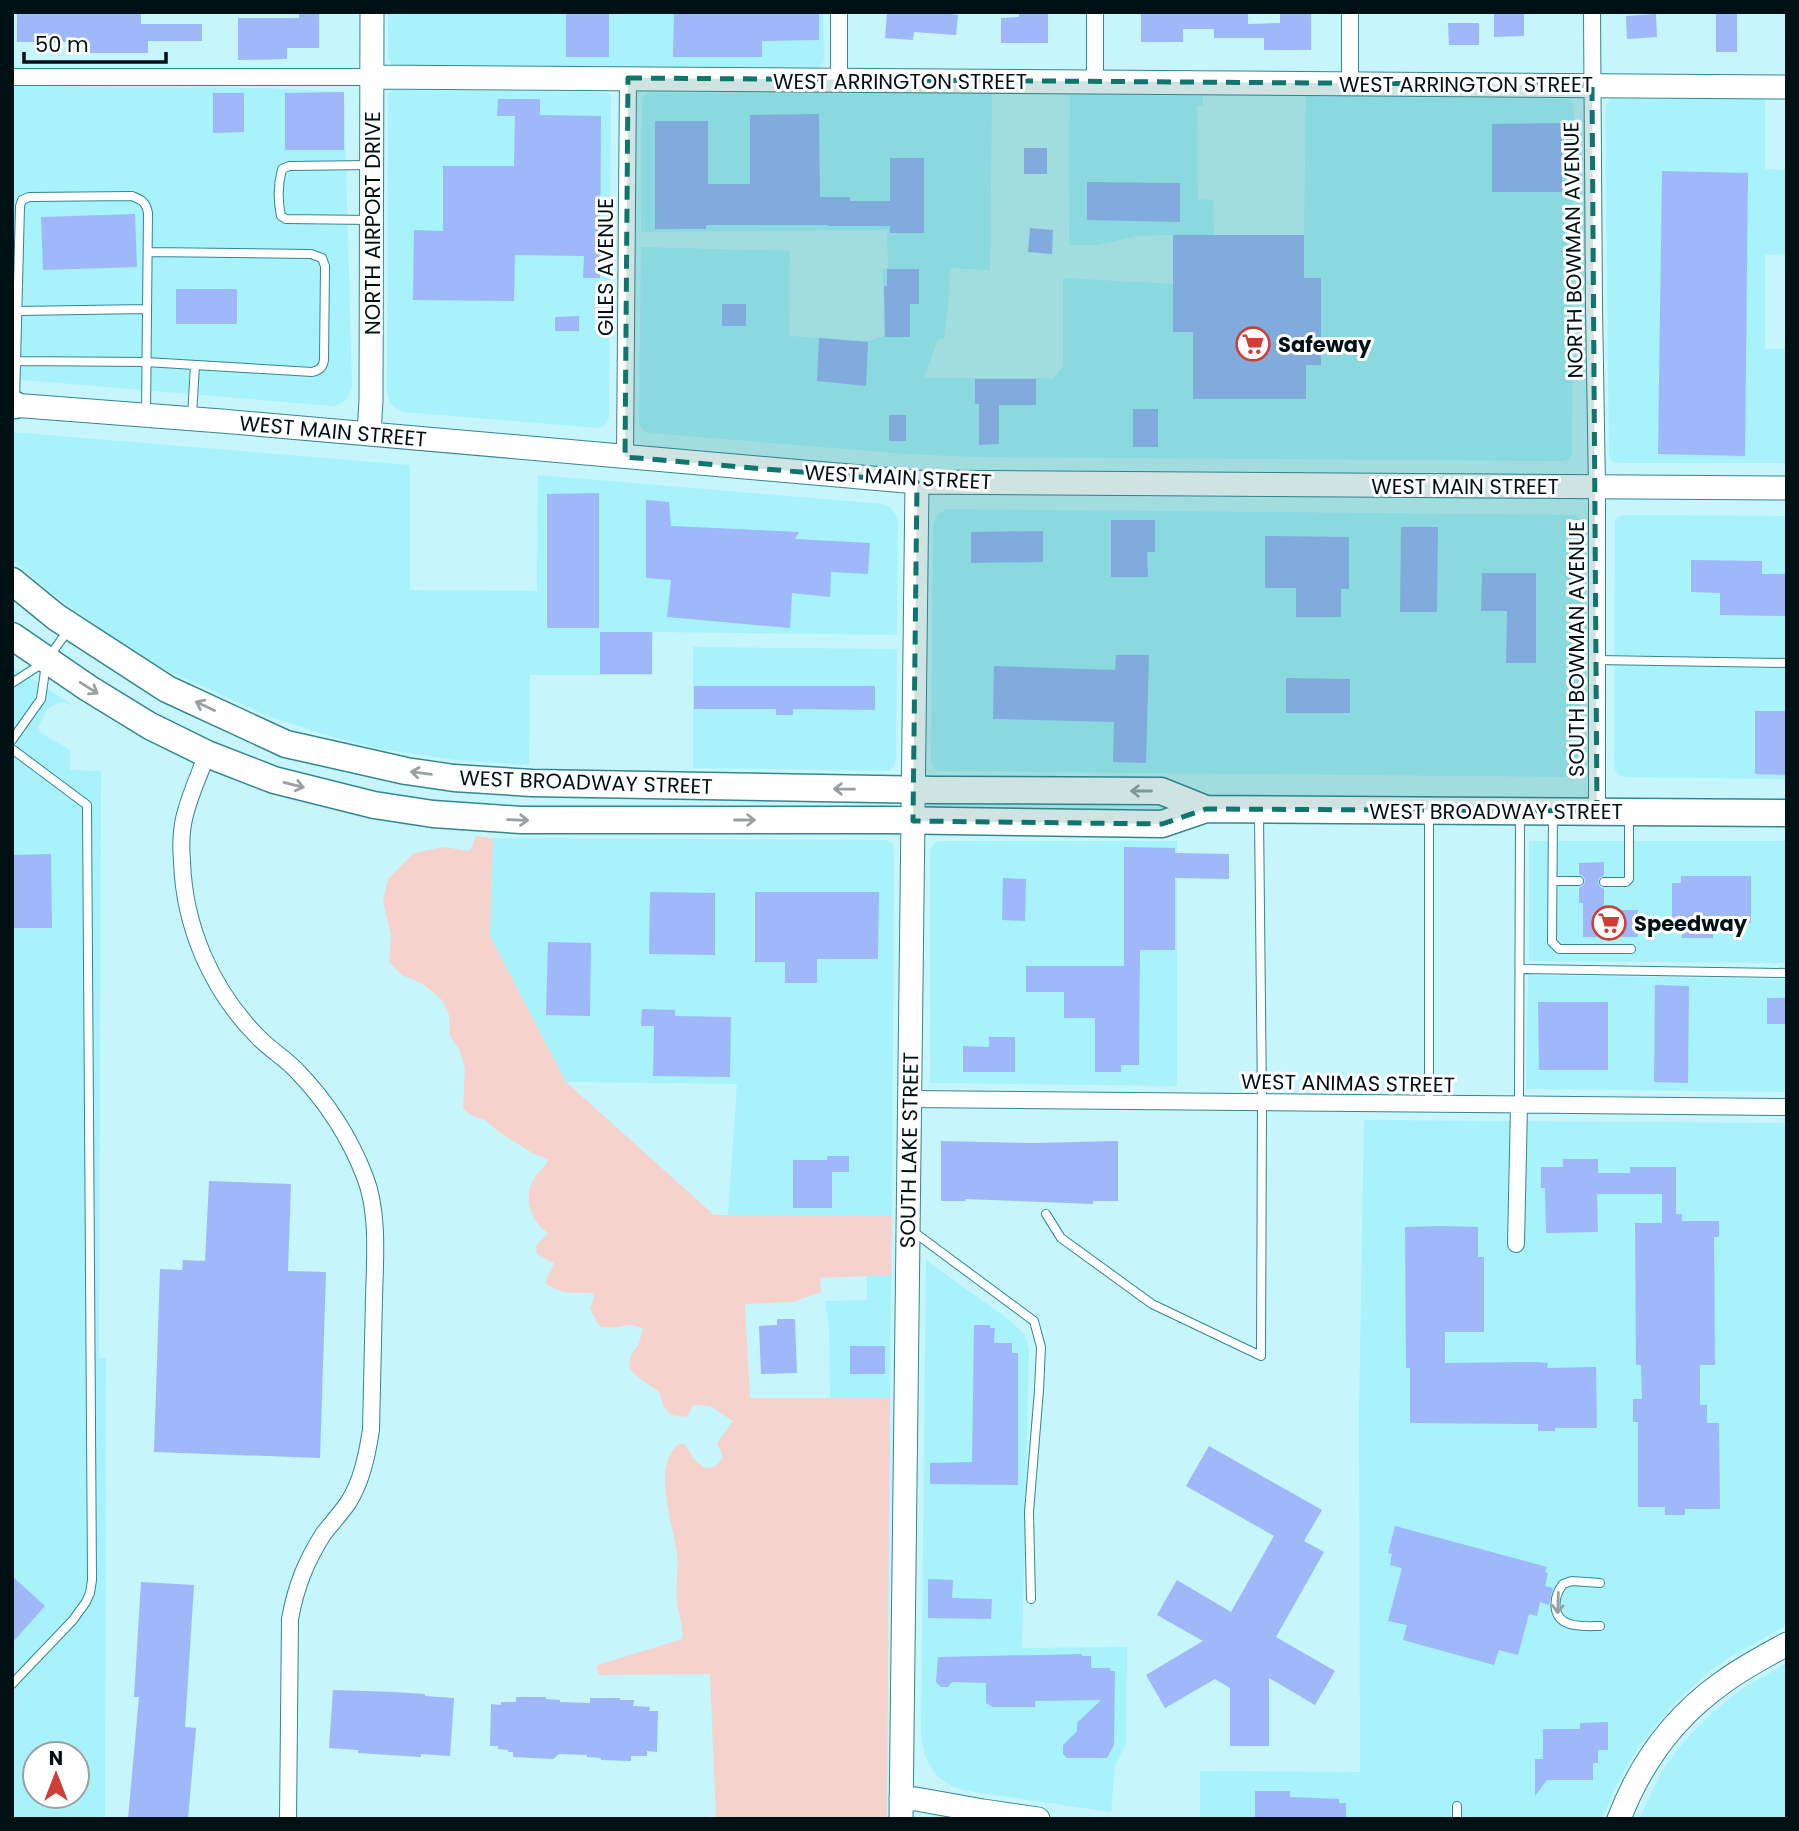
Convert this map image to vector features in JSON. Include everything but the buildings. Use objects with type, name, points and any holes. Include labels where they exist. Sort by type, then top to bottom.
[{"type":"main road","name":"NORTH AIRPORT DRIVE","points":[[369,434],[372,12]]},
{"type":"main road","name":"WEST ARRINGTON STREET","points":[[372,77],[1787,87]]},
{"type":"main road","name":"WEST MAIN STREET","points":[[13,405],[917,482],[1787,488]]},
{"type":"main road","name":"SOUTH LAKE STREET","points":[[901,1809],[917,482]]},
{"type":"main road","name":"WEST BROADWAY STREET","points":[[12,581],[56,617],[167,689],[286,744],[406,771],[454,778],[532,783],[912,790],[1161,791],[1206,809]]},
{"type":"main road","name":"WEST BROADWAY STREET","points":[[12,636],[46,661],[150,726],[207,754],[274,780],[374,805],[456,816],[521,820],[1162,824],[1206,809],[1787,813]]},
{"type":"main road","points":[[1619,1819],[1636,1780],[1674,1725],[1723,1682],[1787,1644]]},
{"type":"main road","points":[[901,1809],[916,1799],[1038,1819]]},
{"type":"street","points":[[839,12],[839,80]]},
{"type":"street","points":[[1095,12],[1095,82]]},
{"type":"street","points":[[1350,12],[1350,84]]},
{"type":"street","name":"NORTH BOWMAN AVENUE","points":[[1592,12],[1597,487]]},
{"type":"street","name":"WEST ARRINGTON STREET","points":[[12,77],[372,77]]},
{"type":"street","name":"GILES AVENUE","points":[[625,457],[628,78]]},
{"type":"street","name":"SOUTH BOWMAN AVENUE","points":[[1597,487],[1597,811]]},
{"type":"street","points":[[207,754],[183,824],[182,872],[185,902],[193,928],[217,983],[237,1014],[267,1046],[295,1068],[332,1115],[367,1181],[375,1238],[371,1430],[367,1458],[348,1502],[324,1534],[303,1570],[290,1619],[288,1819]]},
{"type":"street","name":"WEST ANIMAS STREET","points":[[910,1099],[1787,1108]]},
{"type":"street","points":[[1516,1244],[1519,1105]]},
{"type":"lane","points":[[372,165],[289,166],[282,169],[279,208],[281,216],[286,219],[372,220]]},
{"type":"lane","points":[[13,405],[22,200],[29,197],[132,197],[141,199],[148,213],[146,415]]},
{"type":"lane","points":[[16,361],[146,362],[312,372],[323,366],[325,266],[322,258],[311,254],[148,252]]},
{"type":"lane","points":[[17,311],[146,309]]},
{"type":"lane","points":[[192,419],[195,365]]},
{"type":"lane","points":[[12,683],[46,661],[71,627]]},
{"type":"lane","points":[[1597,660],[1787,663]]},
{"type":"lane","points":[[12,740],[41,699],[46,661]]},
{"type":"lane","points":[[12,749],[87,805],[92,1580],[86,1602],[73,1620],[12,1685]]},
{"type":"lane","points":[[1046,1214],[1061,1238],[1152,1304],[1261,1356],[1259,809]]},
{"type":"lane","points":[[1429,810],[1429,1105]]},
{"type":"lane","points":[[1519,1105],[1520,811]]},
{"type":"lane","points":[[1553,811],[1552,942],[1559,949],[1631,949]]},
{"type":"lane","points":[[1604,881],[1626,882],[1629,879],[1629,811]]},
{"type":"lane","points":[[1553,881],[1579,881]]},
{"type":"lane","points":[[1520,969],[1787,973]]},
{"type":"lane","points":[[908,1228],[1034,1321],[1041,1347],[1029,1512],[1031,1599]]},
{"type":"lane","points":[[1600,1626],[1567,1623],[1558,1616],[1555,1606],[1558,1590],[1563,1584],[1572,1581],[1601,1583]]},
{"type":"lane","points":[[1457,1806],[1457,1819]]},
{"type":"highlighted area","points":[[628,78],[1592,85],[1597,811],[1206,809],[1162,824],[913,821],[917,482],[625,457]]},
{"type":"shaded area","points":[[388,12],[823,12],[824,61],[816,68],[394,65],[388,58]]},
{"type":"shaded area","points":[[12,86],[264,88],[344,92],[352,387],[347,399],[332,406],[12,379]]},
{"type":"shaded area","points":[[392,90],[609,94],[609,417],[605,426],[599,428],[404,412],[390,403],[387,393],[388,96]]},
{"type":"shaded area","points":[[648,93],[992,94],[990,270],[950,268],[944,338],[938,339],[924,378],[1053,380],[1063,366],[1063,278],[1173,284],[1173,235],[1136,236],[1098,245],[1069,245],[1070,95],[1203,96],[1203,105],[1197,106],[1198,199],[1213,200],[1214,235],[1304,235],[1306,96],[1569,99],[1574,110],[1572,455],[1564,461],[974,457],[645,432],[639,424],[641,247],[790,251],[789,336],[868,341],[884,336],[883,269],[888,268],[887,230],[641,232],[642,98]]},
{"type":"shaded area","points":[[1612,99],[1765,99],[1765,169],[1787,170],[1787,254],[1765,255],[1765,349],[1787,349],[1787,463],[1617,463],[1609,457],[1605,106]]},
{"type":"shaded area","points":[[12,432],[410,465],[410,590],[537,591],[538,475],[883,504],[891,508],[898,519],[897,635],[653,632],[652,675],[530,675],[529,765],[455,760],[380,749],[268,716],[162,668],[59,599],[12,560]]},
{"type":"shaded area","points":[[946,509],[1576,515],[1581,524],[1578,770],[1566,777],[936,770],[931,764],[933,526],[937,515]]},
{"type":"shaded area","points":[[1624,515],[1787,516],[1787,779],[1625,777],[1615,770],[1615,521]]},
{"type":"shaded area","points":[[693,647],[897,649],[894,766],[889,771],[693,768]]},
{"type":"shaded area","points":[[12,666],[74,706],[63,702],[53,705],[47,710],[38,727],[41,733],[70,750],[70,770],[101,771],[99,1358],[106,1358],[105,1819],[12,1819]]},
{"type":"shaded area","points":[[476,836],[493,838],[490,936],[566,1082],[714,1215],[892,1216],[891,1275],[820,1278],[821,1292],[793,1302],[745,1304],[750,1398],[890,1398],[887,1819],[716,1819],[710,1674],[599,1675],[596,1667],[598,1665],[682,1639],[677,1596],[677,1553],[666,1496],[666,1466],[679,1444],[685,1444],[693,1458],[704,1468],[715,1467],[723,1457],[717,1443],[733,1421],[710,1406],[693,1405],[687,1417],[671,1415],[664,1407],[659,1392],[634,1374],[629,1366],[643,1329],[631,1325],[600,1327],[590,1309],[593,1293],[563,1292],[545,1283],[554,1263],[537,1254],[536,1246],[548,1233],[533,1215],[529,1192],[535,1177],[548,1159],[534,1154],[485,1120],[463,1109],[465,1068],[459,1049],[450,1036],[449,1015],[442,1000],[423,984],[402,975],[389,962],[391,936],[383,901],[388,879],[414,853],[444,847],[470,851]]},
{"type":"shaded area","points":[[493,838],[885,840],[893,843],[892,1216],[728,1215],[737,1084],[566,1082],[490,936]]},
{"type":"shaded area","points":[[938,841],[1177,841],[1177,1086],[930,1083],[930,852]]},
{"type":"shaded area","points":[[1529,841],[1787,841],[1787,963],[1529,961]]},
{"type":"shaded area","points":[[1528,975],[1787,979],[1787,1092],[1526,1089]]},
{"type":"shaded area","points":[[1364,1120],[1787,1123],[1787,1625],[1727,1659],[1707,1673],[1676,1702],[1638,1747],[1616,1786],[1602,1819],[1200,1819],[1200,1771],[1360,1772],[1359,1411]]},
{"type":"shaded area","points":[[926,1260],[1013,1323],[1025,1335],[1029,1350],[1022,1648],[1127,1647],[1126,1744],[1115,1766],[1111,1812],[963,1790],[937,1776],[925,1757],[921,1734]]},
{"type":"shaded area","points":[[891,1275],[890,1398],[830,1398],[829,1328],[825,1301],[867,1300],[867,1276]]},
{"type":"shaded area","points":[[1787,1663],[1787,1819],[1639,1819],[1662,1771],[1692,1733],[1745,1687]]},
{"type":"place","name":"Safeway","points":[[1253,344]]},
{"type":"place","name":"Speedway","points":[[1609,923]]}]
